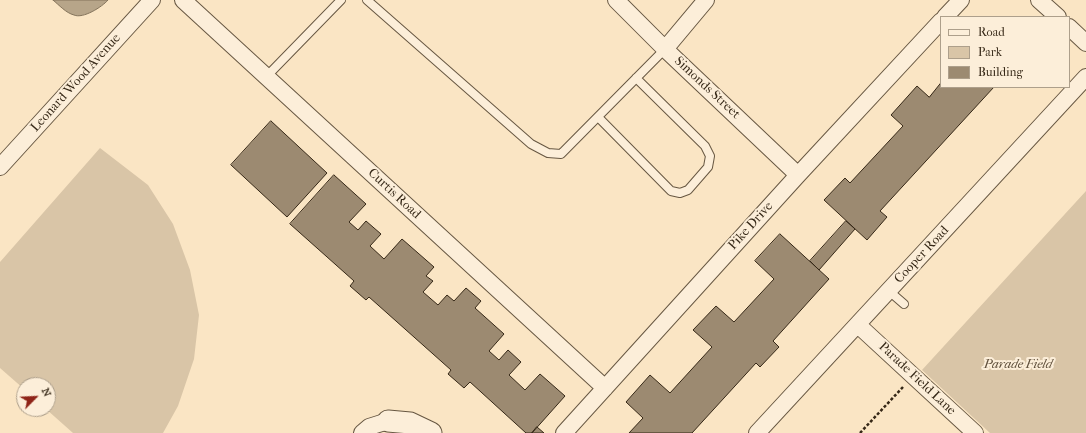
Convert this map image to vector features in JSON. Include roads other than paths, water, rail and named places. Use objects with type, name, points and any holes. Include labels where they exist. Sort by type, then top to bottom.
[{"type":"street","name":"Leonard Wood Avenue","points":[[0,167],[152,0]]},
{"type":"street","name":"Curtis Road","points":[[183,0],[605,388]]},
{"type":"street","name":"Simonds Street","points":[[616,0],[665,49],[798,175]]},
{"type":"street","points":[[665,49],[706,0]]},
{"type":"street","points":[[946,16],[961,0]]},
{"type":"street","points":[[1039,0],[1057,16]]},
{"type":"street","name":"Pike Drive","points":[[564,433],[798,175],[940,22]]},
{"type":"street","points":[[1070,28],[1086,43]]},
{"type":"street","name":"Cooper Road","points":[[758,433],[1086,77]]},
{"type":"street","name":"Parade Field Lane","points":[[858,325],[975,433]]},
{"type":"street","points":[[362,433],[369,427],[388,421],[410,423],[431,433]]},
{"type":"lane","points":[[266,76],[341,0]]},
{"type":"lane","points":[[368,0],[531,144],[548,153],[561,154],[665,49]]},
{"type":"lane","points":[[598,117],[671,191],[680,193],[688,190],[708,167],[710,156],[705,146],[636,78]]},
{"type":"lane","points":[[889,291],[904,304]]},
{"type":"park label","name":"Parade Field","points":[[1018,365]]}]
